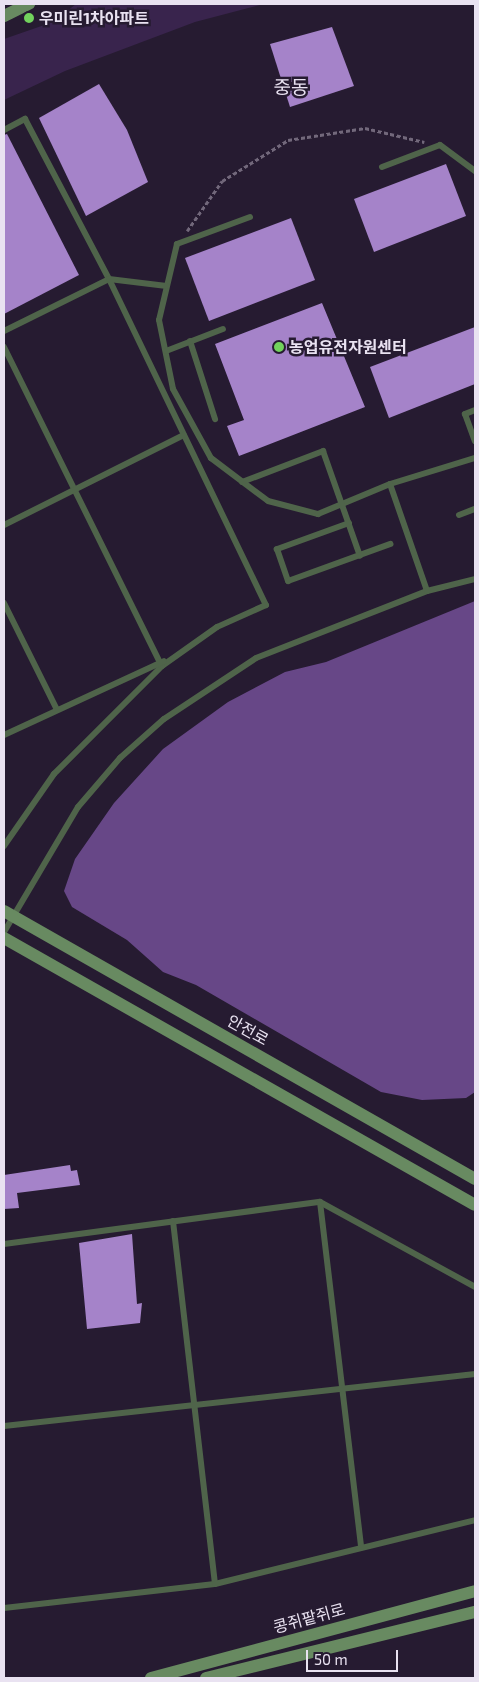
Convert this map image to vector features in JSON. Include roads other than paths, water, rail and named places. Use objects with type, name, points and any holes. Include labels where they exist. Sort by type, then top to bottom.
[{"type":"street","points":[[4,16],[29,4]]},
{"type":"street","name":"안전로","points":[[8,914],[475,1179]]},
{"type":"street","points":[[4,938],[475,1205]]},
{"type":"street","name":"콩쥐팥쥐로","points":[[151,1678],[475,1591]]},
{"type":"street","name":"콩쥐팥쥐로","points":[[206,1678],[475,1612]]},
{"type":"lane","points":[[4,130],[25,119],[109,279],[266,605],[217,627],[161,664],[4,735]]},
{"type":"lane","points":[[382,167],[440,145],[475,171]]},
{"type":"lane","points":[[250,217],[177,244],[159,320],[173,389],[210,458],[268,501],[318,514],[342,506],[390,484],[475,458]]},
{"type":"lane","points":[[4,331],[109,279],[167,286]]},
{"type":"lane","points":[[166,351],[223,329]]},
{"type":"lane","points":[[190,341],[215,419]]},
{"type":"lane","points":[[4,347],[76,488],[161,664]]},
{"type":"lane","points":[[475,410],[465,414],[475,441]]},
{"type":"lane","points":[[4,525],[184,435]]},
{"type":"lane","points":[[242,482],[323,451],[360,556]]},
{"type":"lane","points":[[390,484],[428,591]]},
{"type":"lane","points":[[459,515],[475,509]]},
{"type":"lane","points":[[349,523],[277,549],[288,581],[390,544]]},
{"type":"lane","points":[[4,932],[8,914],[78,806],[120,758],[164,719],[256,658],[428,591],[475,579]]},
{"type":"lane","points":[[4,603],[57,710]]},
{"type":"lane","points":[[4,846],[54,774],[161,664]]},
{"type":"lane","points":[[320,1202],[361,1548]]},
{"type":"lane","points":[[4,1244],[320,1202],[475,1286]]},
{"type":"lane","points":[[173,1221],[215,1584]]},
{"type":"lane","points":[[4,1426],[475,1374]]},
{"type":"lane","points":[[4,1608],[215,1584],[475,1520]]},
{"type":"place","name":"우미린1차아파트","points":[[29,18]]},
{"type":"place","name":"농업유전자원센터","points":[[279,347]]},
{"type":"district","name":"중동","points":[[291,87]]}]
